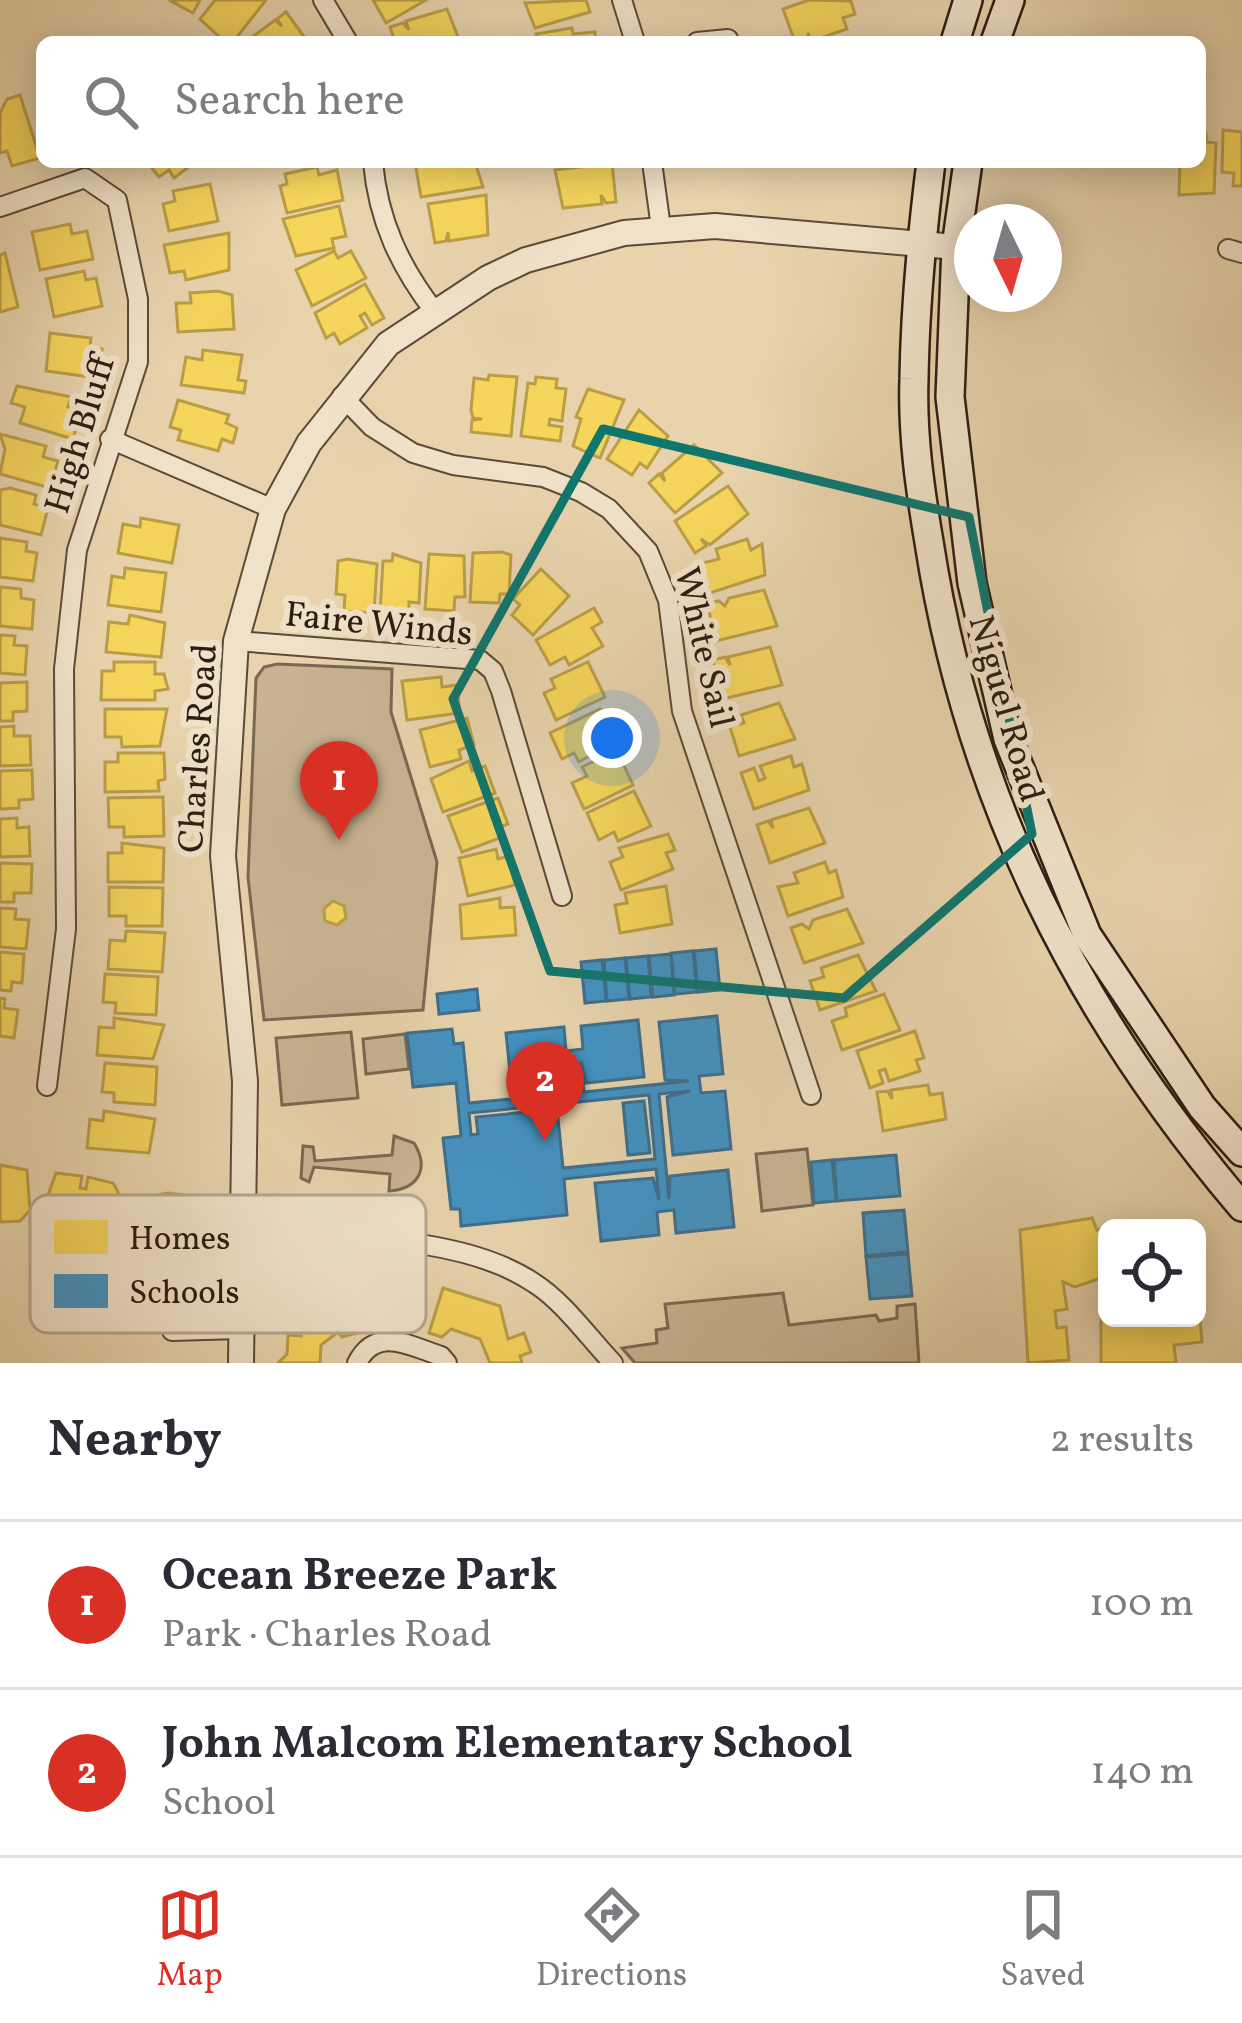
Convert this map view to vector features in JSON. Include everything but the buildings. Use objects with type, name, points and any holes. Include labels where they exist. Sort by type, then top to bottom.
[{"type":"main road","points":[[957,36],[968,0]]},
{"type":"main road","points":[[997,36],[1010,0]]},
{"type":"main road","name":"Niguel Road","points":[[930,168],[914,382],[919,479],[950,651],[1001,818],[1081,985],[1195,1152],[1242,1207]]},
{"type":"main road","name":"Niguel Road","points":[[962,204],[967,168]]},
{"type":"main road","name":"Niguel Road","points":[[954,297],[950,398],[961,511],[987,662],[1008,739],[1087,935],[1202,1106],[1242,1152]]},
{"type":"street","points":[[322,0],[344,36]]},
{"type":"street","points":[[622,0],[633,36]]},
{"type":"street","points":[[374,168],[376,200],[392,243],[436,312]]},
{"type":"street","points":[[653,168],[662,228]]},
{"type":"street","name":"High Bluff","points":[[0,208],[85,178],[117,200],[138,299],[138,362],[77,550],[64,669],[66,928],[47,1087]]},
{"type":"street","name":"Charles Road","points":[[251,1195],[223,856],[236,641],[273,509],[342,396],[388,344],[526,260],[662,228],[773,228],[954,247]]},
{"type":"street","name":"White Sail","points":[[342,396],[372,427],[413,453],[543,477],[581,492],[609,509],[648,551],[668,600],[682,710],[812,1095]]},
{"type":"street","points":[[110,439],[273,509]]},
{"type":"street","name":"Faire Winds","points":[[236,641],[480,660],[494,671],[501,691],[562,896]]},
{"type":"street","points":[[426,1247],[484,1258],[536,1283],[613,1363]]},
{"type":"street","name":"Charles Road","points":[[240,1333],[241,1363]]},
{"type":"street","points":[[357,1363],[375,1342],[389,1339],[447,1363]]},
{"type":"highlighted area","points":[[603,429],[969,517],[1032,834],[844,998],[550,971],[453,699]]},
{"type":"shaded area","points":[[264,667],[392,669],[391,712],[437,862],[423,1010],[264,1020],[248,877],[256,678]]},
{"type":"shaded area","points":[[351,1032],[358,1098],[282,1105],[276,1038]]},
{"type":"shaded area","points":[[405,1034],[409,1069],[366,1074],[363,1039]]},
{"type":"shaded area","points":[[394,1136],[414,1143],[419,1152],[421,1169],[407,1186],[389,1191],[390,1174],[314,1167],[309,1182],[301,1178],[303,1146],[313,1147],[315,1161],[392,1155]]},
{"type":"shaded area","points":[[807,1149],[813,1205],[762,1211],[756,1154]]},
{"type":"shaded area","points":[[783,1293],[789,1325],[876,1315],[879,1321],[897,1318],[897,1306],[915,1304],[919,1363],[635,1363],[622,1348],[657,1343],[656,1330],[668,1328],[665,1304]]},
{"type":"place","name":"Ocean Breeze Park","points":[[339,840]]},
{"type":"place","name":"John Malcom Elementary School","points":[[545,1141]]}]
